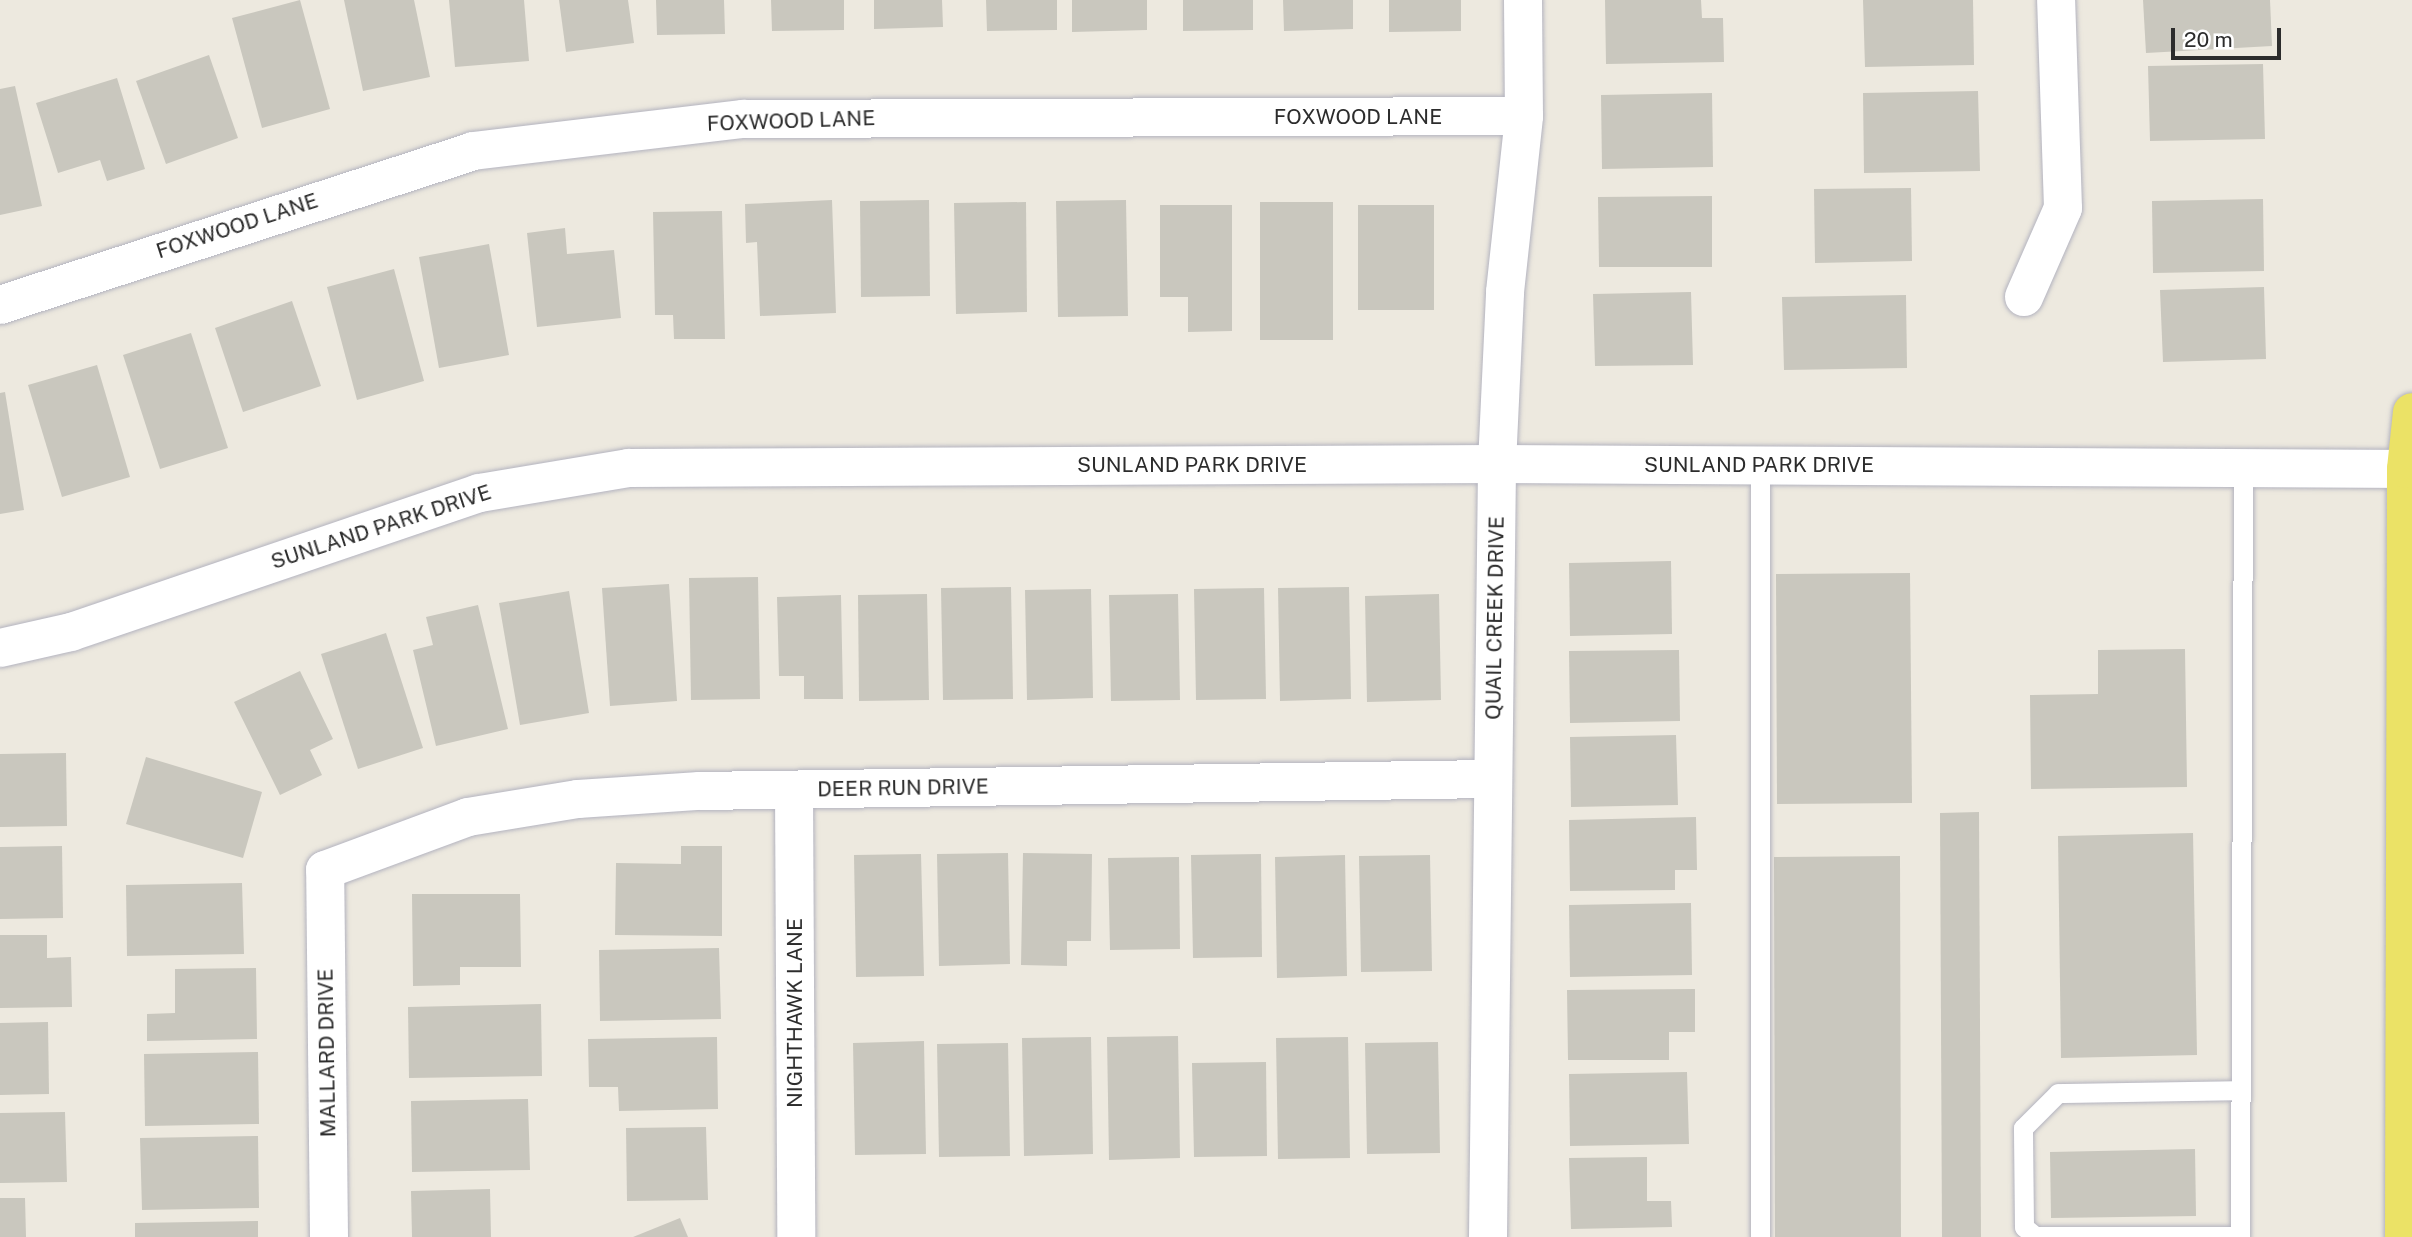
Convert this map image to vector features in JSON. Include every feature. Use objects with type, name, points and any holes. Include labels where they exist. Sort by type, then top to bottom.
[{"type":"main road","points":[[2404,1237],[2409,469],[2412,412]]},
{"type":"street","name":"QUAIL CREEK DRIVE","points":[[1488,1237],[1497,464],[1505,292],[1524,116],[1523,0]]},
{"type":"street","points":[[2024,298],[2063,208],[2056,0]]},
{"type":"street","name":"FOXWOOD LANE","points":[[0,305],[473,151],[744,118],[1524,116]]},
{"type":"street","name":"SUNLAND PARK DRIVE","points":[[0,648],[71,632],[479,493],[628,468],[1497,464],[2409,469]]},
{"type":"street","name":"DEER RUN DRIVE","points":[[325,870],[481,815],[578,799],[794,790],[1493,779]]},
{"type":"street","name":"NIGHTHAWK LANE","points":[[794,790],[796,1237]]},
{"type":"street","name":"MALLARD DRIVE","points":[[325,870],[328,1237]]},
{"type":"lane","points":[[1760,465],[1760,1237]]},
{"type":"lane","points":[[2241,1090],[2058,1093],[2023,1128],[2024,1227],[2035,1236],[2240,1237],[2241,1090],[2243,467]]},
{"type":"building","points":[[300,0],[330,109],[262,128],[232,18]]},
{"type":"building","points":[[344,0],[414,0],[430,77],[363,91]]},
{"type":"building","points":[[449,0],[524,0],[529,61],[455,67]]},
{"type":"building","points":[[559,0],[628,0],[634,43],[566,52]]},
{"type":"building","points":[[656,0],[724,0],[725,34],[657,35]]},
{"type":"building","points":[[771,0],[844,0],[844,30],[772,31]]},
{"type":"building","points":[[874,0],[942,0],[943,27],[874,29]]},
{"type":"building","points":[[986,0],[1057,0],[1057,30],[987,31]]},
{"type":"building","points":[[1072,0],[1147,0],[1147,30],[1072,32]]},
{"type":"building","points":[[1183,0],[1253,0],[1253,30],[1183,31]]},
{"type":"building","points":[[1283,0],[1353,0],[1353,29],[1284,31]]},
{"type":"building","points":[[1389,0],[1461,0],[1461,31],[1389,32]]},
{"type":"building","points":[[1605,0],[1701,0],[1702,18],[1723,18],[1724,62],[1606,64]]},
{"type":"building","points":[[1863,0],[1973,0],[1974,65],[1865,67]]},
{"type":"building","points":[[2143,0],[2270,0],[2272,46],[2146,53]]},
{"type":"building","points":[[209,55],[238,138],[166,164],[136,81]]},
{"type":"building","points":[[2263,64],[2265,139],[2150,141],[2148,66]]},
{"type":"building","points":[[117,78],[145,169],[107,181],[100,160],[58,173],[36,103]]},
{"type":"building","points":[[15,86],[42,206],[0,215],[0,89]]},
{"type":"building","points":[[1978,91],[1980,171],[1864,173],[1863,93]]},
{"type":"building","points":[[1712,93],[1713,167],[1602,169],[1601,95]]},
{"type":"building","points":[[1911,188],[1912,261],[1815,263],[1814,189]]},
{"type":"building","points":[[1712,196],[1712,267],[1599,267],[1598,197]]},
{"type":"building","points":[[2263,199],[2264,271],[2153,273],[2152,201]]},
{"type":"building","points":[[832,200],[836,313],[760,316],[757,242],[746,243],[745,204]]},
{"type":"building","points":[[929,200],[930,296],[861,297],[860,201]]},
{"type":"building","points":[[1126,200],[1128,316],[1058,317],[1056,201]]},
{"type":"building","points":[[1026,202],[1027,312],[956,314],[954,203]]},
{"type":"building","points":[[1260,202],[1333,202],[1333,340],[1260,340]]},
{"type":"building","points":[[1160,205],[1232,205],[1232,331],[1188,332],[1188,297],[1160,297]]},
{"type":"building","points":[[1358,205],[1434,205],[1434,310],[1358,310]]},
{"type":"building","points":[[722,211],[725,339],[674,339],[673,315],[655,315],[653,212]]},
{"type":"building","points":[[565,228],[567,254],[614,250],[621,318],[537,327],[527,233]]},
{"type":"building","points":[[489,244],[509,355],[439,368],[419,257]]},
{"type":"building","points":[[394,269],[424,381],[357,400],[327,287]]},
{"type":"building","points":[[2264,287],[2266,359],[2163,362],[2160,290]]},
{"type":"building","points":[[1691,292],[1693,365],[1595,366],[1593,294]]},
{"type":"building","points":[[1906,295],[1907,368],[1784,370],[1782,297]]},
{"type":"building","points":[[292,301],[321,386],[243,412],[215,328]]},
{"type":"building","points":[[191,333],[228,448],[160,469],[123,355]]},
{"type":"building","points":[[97,365],[130,477],[62,497],[28,385]]},
{"type":"building","points":[[5,392],[24,510],[0,514],[0,393]]},
{"type":"building","points":[[1671,561],[1672,634],[1570,636],[1569,563]]},
{"type":"building","points":[[1910,573],[1912,803],[1777,804],[1776,574]]},
{"type":"building","points":[[758,577],[760,699],[691,700],[689,578]]},
{"type":"building","points":[[669,584],[677,701],[610,706],[602,588]]},
{"type":"building","points":[[1011,587],[1013,699],[943,700],[941,588]]},
{"type":"building","points":[[1349,587],[1351,699],[1280,701],[1278,588]]},
{"type":"building","points":[[1264,588],[1266,699],[1196,700],[1194,589]]},
{"type":"building","points":[[1091,589],[1093,698],[1027,700],[1025,590]]},
{"type":"building","points":[[569,591],[589,713],[520,725],[499,603]]},
{"type":"building","points":[[927,594],[929,700],[859,701],[858,595]]},
{"type":"building","points":[[1178,594],[1180,700],[1111,701],[1109,595]]},
{"type":"building","points":[[1439,594],[1441,700],[1367,702],[1365,596]]},
{"type":"building","points":[[841,595],[843,699],[804,699],[804,676],[779,676],[777,597]]},
{"type":"building","points":[[478,605],[508,729],[436,746],[413,650],[433,645],[426,617]]},
{"type":"building","points":[[386,633],[423,748],[358,769],[321,654]]},
{"type":"building","points":[[2185,649],[2187,787],[2031,789],[2030,695],[2098,694],[2098,650]]},
{"type":"building","points":[[1679,650],[1680,721],[1570,723],[1569,651]]},
{"type":"building","points":[[300,671],[333,739],[310,750],[322,775],[280,795],[234,702]]},
{"type":"building","points":[[1676,735],[1678,805],[1571,807],[1570,737]]},
{"type":"building","points":[[66,753],[67,826],[0,827],[0,754]]},
{"type":"building","points":[[146,757],[262,792],[243,858],[126,824]]},
{"type":"building","points":[[1979,812],[1981,1237],[1942,1237],[1940,813]]},
{"type":"building","points":[[1696,817],[1697,870],[1675,870],[1675,890],[1570,891],[1569,820]]},
{"type":"building","points":[[2193,833],[2197,1055],[2061,1058],[2058,836]]},
{"type":"building","points":[[62,846],[63,918],[0,919],[0,847]]},
{"type":"building","points":[[681,846],[722,846],[722,936],[615,935],[616,863],[681,864]]},
{"type":"building","points":[[1008,853],[1010,964],[939,966],[937,854]]},
{"type":"building","points":[[1023,853],[1092,854],[1091,941],[1067,941],[1067,966],[1021,965]]},
{"type":"building","points":[[921,854],[924,976],[856,977],[854,855]]},
{"type":"building","points":[[1261,854],[1262,957],[1193,958],[1191,855]]},
{"type":"building","points":[[1345,855],[1347,976],[1277,978],[1275,857]]},
{"type":"building","points":[[1430,855],[1432,971],[1361,972],[1359,856]]},
{"type":"building","points":[[1900,856],[1901,1237],[1775,1237],[1774,857]]},
{"type":"building","points":[[1179,857],[1180,949],[1110,950],[1108,858]]},
{"type":"building","points":[[242,883],[244,954],[127,956],[126,885]]},
{"type":"building","points":[[412,894],[520,894],[521,967],[460,967],[460,985],[413,986]]},
{"type":"building","points":[[1691,903],[1692,975],[1570,977],[1569,905]]},
{"type":"building","points":[[0,935],[47,935],[47,958],[71,957],[72,1007],[0,1008]]},
{"type":"building","points":[[719,948],[721,1019],[600,1021],[599,950]]},
{"type":"building","points":[[256,968],[257,1039],[147,1041],[147,1014],[175,1013],[175,969]]},
{"type":"building","points":[[1695,989],[1695,1032],[1669,1032],[1669,1060],[1568,1060],[1567,990]]},
{"type":"building","points":[[541,1004],[542,1076],[409,1078],[408,1007]]},
{"type":"building","points":[[48,1022],[49,1094],[0,1095],[0,1023]]},
{"type":"building","points":[[1178,1036],[1180,1158],[1109,1160],[1107,1037]]},
{"type":"building","points":[[717,1037],[718,1109],[619,1111],[618,1087],[589,1087],[588,1039]]},
{"type":"building","points":[[1091,1037],[1093,1154],[1024,1156],[1022,1038]]},
{"type":"building","points":[[1348,1037],[1350,1158],[1278,1159],[1276,1038]]},
{"type":"building","points":[[924,1041],[926,1154],[855,1155],[853,1043]]},
{"type":"building","points":[[1438,1042],[1440,1153],[1367,1154],[1365,1043]]},
{"type":"building","points":[[1008,1043],[1010,1156],[939,1157],[937,1044]]},
{"type":"building","points":[[258,1052],[259,1124],[145,1126],[144,1054]]},
{"type":"building","points":[[1266,1062],[1267,1156],[1194,1157],[1192,1063]]},
{"type":"building","points":[[1687,1072],[1689,1144],[1570,1146],[1569,1074]]},
{"type":"building","points":[[528,1099],[530,1170],[412,1172],[411,1101]]},
{"type":"building","points":[[65,1112],[67,1182],[0,1183],[0,1113]]},
{"type":"building","points":[[706,1127],[708,1200],[627,1201],[626,1128]]},
{"type":"building","points":[[258,1136],[259,1208],[142,1210],[140,1138]]},
{"type":"building","points":[[2195,1149],[2196,1216],[2051,1218],[2050,1152]]},
{"type":"building","points":[[1647,1157],[1647,1201],[1671,1201],[1672,1227],[1571,1229],[1569,1158]]},
{"type":"building","points":[[490,1189],[491,1237],[412,1237],[411,1191]]},
{"type":"building","points":[[0,1198],[25,1198],[26,1237],[0,1237]]},
{"type":"building","points":[[680,1218],[688,1237],[633,1237]]},
{"type":"building","points":[[258,1221],[258,1237],[135,1237],[135,1223]]}]
